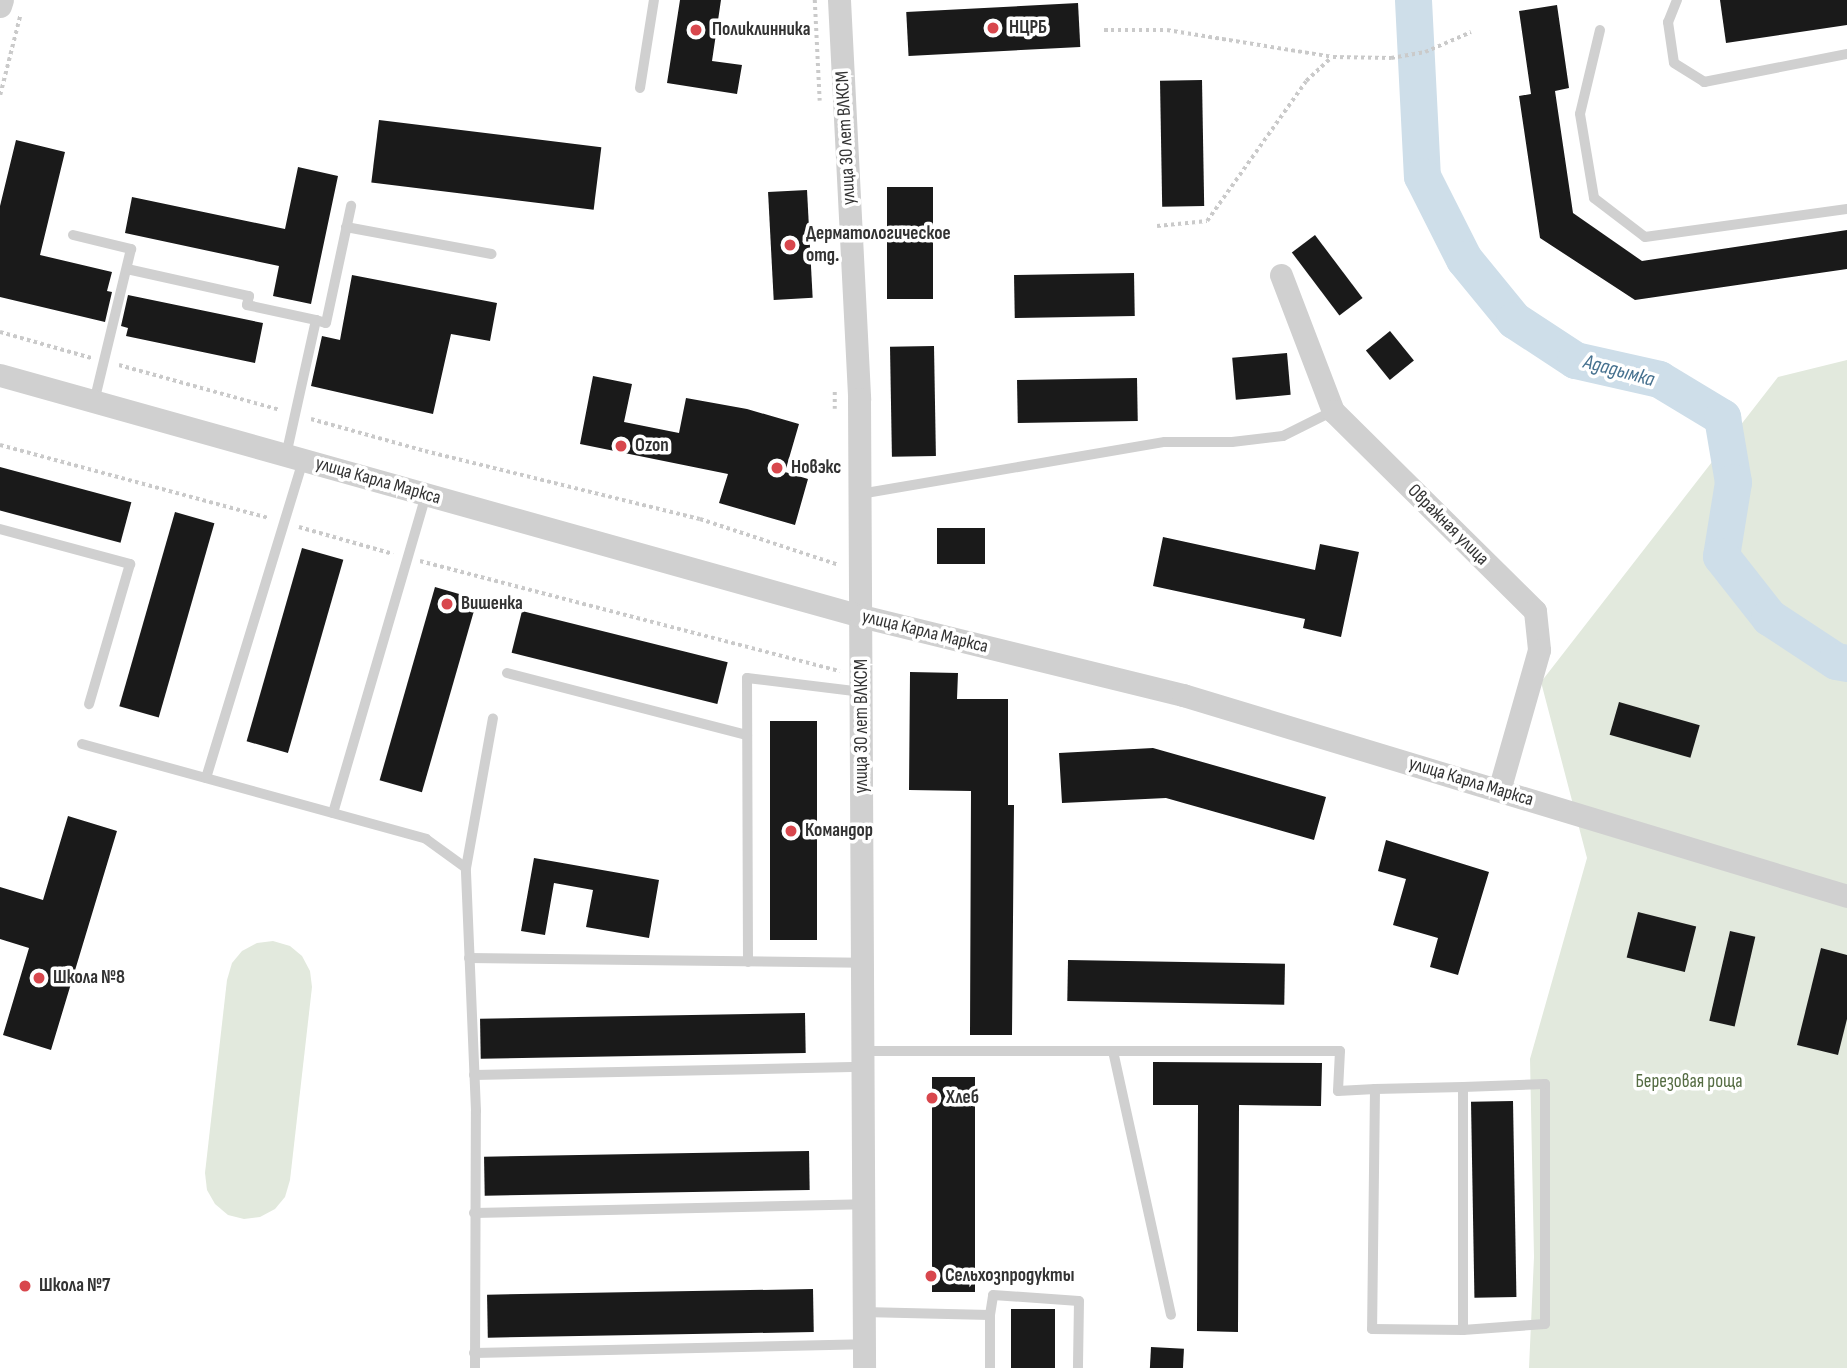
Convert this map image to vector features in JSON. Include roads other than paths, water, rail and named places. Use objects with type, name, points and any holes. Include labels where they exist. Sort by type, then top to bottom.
[{"type":"street","name":"улица 30 лет ВЛКСМ","points":[[839,0],[859,399],[860,494],[847,572],[861,616],[864,1368]]},
{"type":"street","name":"Овражная улица","points":[[1281,275],[1334,411],[1535,611],[1539,650],[1499,790]]},
{"type":"street","name":"улица Карла Маркса","points":[[0,375],[861,616],[1182,695],[1847,896]]},
{"type":"lane","points":[[640,88],[654,0]]},
{"type":"lane","points":[[1677,0],[1668,22],[1674,63],[1704,82],[1847,54]]},
{"type":"lane","points":[[1600,30],[1580,114],[1594,198],[1645,237],[1847,209]]},
{"type":"lane","points":[[127,268],[249,296],[247,305],[326,323],[351,206]]},
{"type":"lane","points":[[346,228],[492,254]]},
{"type":"lane","points":[[74,235],[131,249],[94,402]]},
{"type":"lane","points":[[205,778],[284,522],[295,458],[295,415],[316,320]]},
{"type":"lane","points":[[860,494],[1165,442],[1232,442],[1283,436],[1334,411]]},
{"type":"lane","points":[[333,813],[426,495]]},
{"type":"lane","points":[[0,529],[130,564],[89,704]]},
{"type":"lane","points":[[507,673],[747,735]]},
{"type":"lane","points":[[748,962],[747,678],[862,682]]},
{"type":"lane","points":[[475,1368],[474,1075],[466,869],[493,718]]},
{"type":"lane","points":[[82,744],[426,839],[466,869]]},
{"type":"lane","points":[[469,958],[862,963]]},
{"type":"lane","points":[[474,1075],[1113,1051],[1340,1051],[1338,1091],[1375,1089],[1545,1084],[1545,1324],[1463,1330],[1372,1329],[1375,1089]]},
{"type":"lane","points":[[1113,1051],[1171,1315]]},
{"type":"lane","points":[[1463,1087],[1463,1330]]},
{"type":"lane","points":[[474,1213],[863,1204]]},
{"type":"lane","points":[[990,1368],[990,1315],[993,1295],[1079,1301],[1078,1368]]},
{"type":"lane","points":[[863,1312],[990,1315]]},
{"type":"lane","points":[[474,1353],[863,1344]]},
{"type":"waterway","name":"Ададымка","points":[[1413,0],[1422,176],[1464,259],[1514,320],[1575,360],[1659,379],[1722,417],[1733,482],[1721,556],[1769,617],[1836,661],[1847,663]]},
{"type":"place","name":"НЦРБ","points":[[993,28]]},
{"type":"place","name":"Поликлинника","points":[[696,30]]},
{"type":"place","name":"Дерматологическое отд.","points":[[790,245]]},
{"type":"place","name":"Ozon","points":[[621,446]]},
{"type":"place","name":"Новэкс","points":[[777,468]]},
{"type":"place","name":"Вишенка","points":[[447,604]]},
{"type":"place","name":"Командор","points":[[791,831]]},
{"type":"place","name":"Школа №8","points":[[39,978]]},
{"type":"place","name":"Хлеб","points":[[932,1098]]},
{"type":"place","name":"Сельхозпродукты","points":[[931,1276]]},
{"type":"place","name":"Школа №7","points":[[25,1286]]},
{"type":"park label","name":"Березовая роща","points":[[1689,1082]]}]
